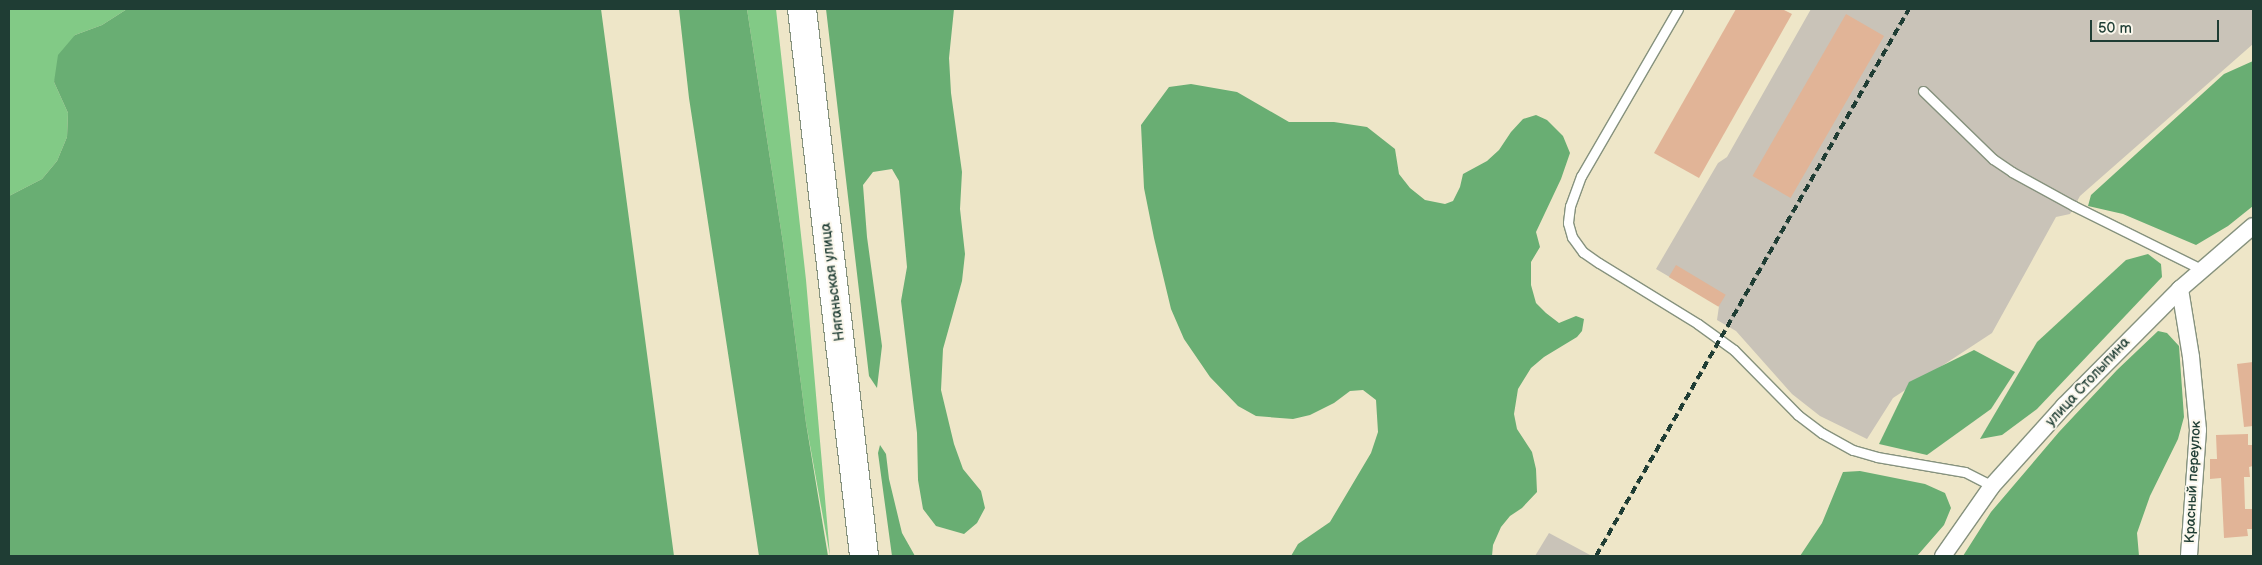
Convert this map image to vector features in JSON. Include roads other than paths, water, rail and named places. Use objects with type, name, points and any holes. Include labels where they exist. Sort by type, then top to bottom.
[{"type":"highway","name":"Няганьская улица","points":[[802,9],[864,556]]},
{"type":"street","name":"улица Столыпина","points":[[1944,556],[1992,486],[2108,360],[2201,269],[2253,226]]},
{"type":"street","name":"Красный переулок","points":[[2180,289],[2191,357],[2198,430],[2189,556]]},
{"type":"lane","points":[[1678,9],[1581,176],[1570,206],[1568,223],[1572,237],[1583,252],[1599,264],[1698,324],[1734,350],[1798,415],[1822,433],[1853,450],[1877,457],[1965,472],[1992,486]]},
{"type":"lane","points":[[1923,91],[1994,159],[2012,172],[2074,206],[2201,269]]},
{"type":"railway","points":[[1596,556],[1909,9]]}]
